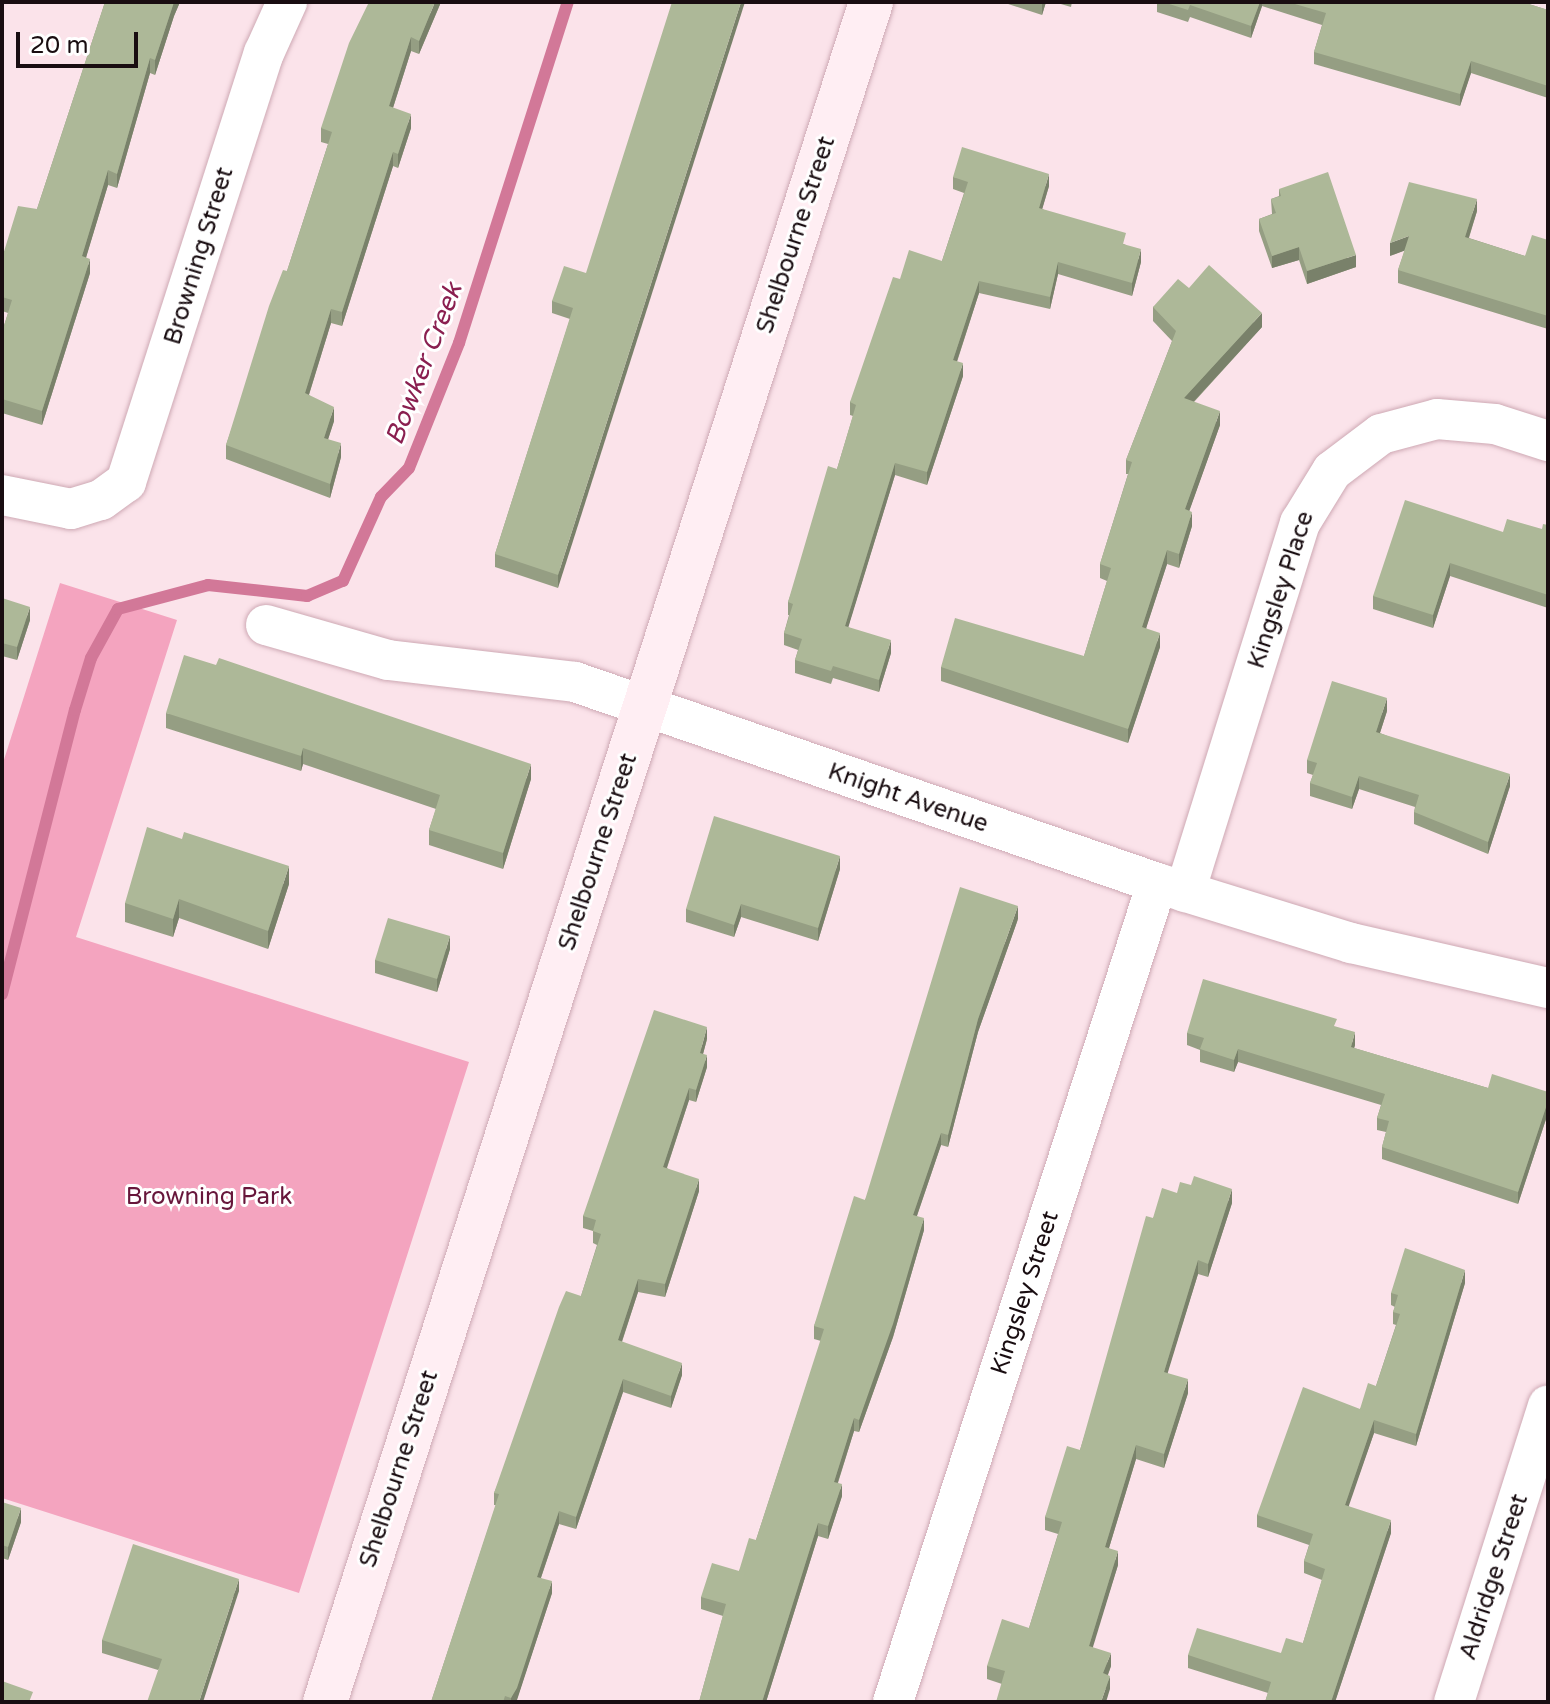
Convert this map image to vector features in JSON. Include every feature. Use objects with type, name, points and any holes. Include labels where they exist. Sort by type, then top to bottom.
[{"type":"main road","name":"Shelbourne Street","points":[[325,1702],[871,2]]},
{"type":"street","name":"Browning Street","points":[[2,495],[71,509],[101,500],[126,482],[264,53],[287,2]]},
{"type":"street","name":"Kingsley Place","points":[[1171,888],[1300,523],[1332,471],[1381,434],[1437,419],[1495,424],[1548,441]]},
{"type":"street","name":"Knight Avenue","points":[[266,625],[388,660],[575,682],[1171,888],[1351,943],[1548,988]]},
{"type":"street","name":"Kingsley Street","points":[[893,1702],[1171,888]]},
{"type":"street","name":"Aldridge Street","points":[[1454,1702],[1548,1406]]},
{"type":"green space","name":"Browning Park","points":[[60,583],[177,620],[76,937],[469,1062],[299,1593],[2,1498],[2,766]]},
{"type":"building","points":[[105,2],[174,2],[155,60],[150,58],[117,174],[108,170],[82,256],[90,259],[42,411],[2,399],[2,332],[12,300],[2,297],[2,258],[18,206],[37,209]]},
{"type":"building","points":[[369,2],[435,2],[419,41],[411,37],[389,106],[411,114],[398,154],[393,152],[342,312],[331,309],[305,393],[334,407],[324,438],[341,443],[330,484],[226,445],[269,306],[283,270],[287,271],[332,132],[321,128],[349,43]]},
{"type":"building","points":[[672,2],[741,2],[558,575],[495,554],[573,308],[552,301],[564,266],[586,273]]},
{"type":"building","points":[[1163,2],[1260,2],[1251,26],[1190,5],[1188,10]]},
{"type":"building","points":[[1288,2],[1522,2],[1548,10],[1548,86],[1471,61],[1460,94],[1314,52],[1326,13]]},
{"type":"building","points":[[962,147],[1049,174],[1039,208],[1126,233],[1123,244],[1141,249],[1132,283],[1058,262],[1050,297],[979,281],[953,360],[963,363],[927,472],[895,463],[845,626],[891,640],[879,680],[833,666],[831,671],[795,660],[802,639],[784,633],[793,604],[788,602],[828,466],[837,469],[856,405],[850,402],[893,277],[900,279],[909,250],[942,261],[968,182],[953,177]]},
{"type":"building","points":[[1328,172],[1356,255],[1307,271],[1299,247],[1272,256],[1259,219],[1276,213],[1271,199],[1281,196],[1279,189]]},
{"type":"building","points":[[1409,182],[1477,199],[1465,237],[1525,256],[1532,235],[1548,240],[1548,316],[1398,270],[1409,236],[1390,243]]},
{"type":"building","points":[[1209,265],[1262,313],[1184,398],[1220,411],[1185,509],[1192,512],[1179,554],[1167,550],[1142,627],[1160,633],[1128,729],[941,667],[955,618],[1084,656],[1111,568],[1100,564],[1132,462],[1126,460],[1176,331],[1153,307],[1178,279],[1189,288]]},
{"type":"building","points":[[1405,500],[1503,532],[1507,519],[1542,529],[1543,524],[1548,525],[1548,595],[1450,563],[1433,615],[1373,596]]},
{"type":"building","points":[[2,598],[30,607],[17,647],[2,643]]},
{"type":"building","points":[[184,655],[216,665],[219,658],[531,764],[503,853],[429,830],[440,795],[303,748],[301,756],[166,713]]},
{"type":"building","points":[[1332,681],[1387,698],[1376,732],[1510,774],[1488,842],[1414,812],[1419,795],[1359,776],[1352,797],[1310,783],[1317,763],[1307,760]]},
{"type":"building","points":[[714,816],[840,856],[818,928],[741,904],[734,925],[686,909]]},
{"type":"building","points":[[147,827],[182,839],[184,832],[289,866],[268,931],[179,899],[173,919],[125,903]]},
{"type":"building","points":[[960,887],[1018,906],[978,1019],[948,1135],[941,1133],[913,1215],[924,1218],[893,1324],[859,1420],[854,1418],[834,1482],[842,1484],[828,1526],[818,1523],[762,1702],[699,1702],[726,1604],[701,1597],[712,1563],[739,1571],[749,1538],[756,1540],[824,1329],[814,1326],[854,1196],[865,1200]]},
{"type":"building","points":[[388,918],[450,936],[437,979],[375,960]]},
{"type":"building","points":[[1203,979],[1337,1019],[1334,1026],[1355,1032],[1351,1047],[1488,1088],[1492,1074],[1548,1092],[1548,1101],[1518,1192],[1382,1147],[1389,1121],[1377,1118],[1385,1094],[1238,1049],[1234,1060],[1200,1049],[1204,1038],[1187,1033]]},
{"type":"building","points":[[654,1010],[707,1027],[700,1053],[707,1055],[696,1090],[689,1088],[663,1167],[699,1179],[665,1284],[638,1279],[618,1340],[682,1363],[671,1396],[623,1379],[576,1517],[559,1511],[537,1577],[552,1581],[511,1698],[505,1696],[503,1702],[431,1702],[499,1494],[494,1493],[559,1307],[566,1291],[581,1296],[601,1234],[593,1231],[596,1220],[583,1216]]},
{"type":"building","points":[[1194,1176],[1232,1189],[1208,1264],[1198,1260],[1164,1372],[1188,1379],[1164,1454],[1136,1445],[1105,1547],[1118,1551],[1089,1646],[1111,1653],[1103,1673],[1110,1676],[1101,1702],[996,1702],[1005,1671],[987,1666],[1002,1619],[1029,1628],[1062,1522],[1045,1517],[1067,1446],[1080,1450],[1146,1216],[1153,1218],[1162,1188],[1177,1193],[1180,1182],[1191,1185]]},
{"type":"building","points":[[1405,1248],[1465,1270],[1416,1434],[1374,1420],[1345,1505],[1391,1520],[1331,1702],[1265,1702],[1271,1682],[1188,1655],[1197,1628],[1281,1653],[1286,1638],[1303,1643],[1325,1569],[1304,1561],[1313,1534],[1257,1515],[1303,1387],[1360,1409],[1368,1383],[1376,1386],[1400,1314],[1393,1312],[1398,1295],[1391,1293]]},
{"type":"building","points":[[2,1502],[21,1508],[8,1547],[2,1545]]},
{"type":"building","points":[[133,1544],[239,1579],[199,1702],[147,1702],[162,1659],[102,1640]]},
{"type":"building","points":[[2,1681],[33,1692],[29,1702],[2,1702]]},
{"type":"waterway","name":"Bowker Creek","points":[[2,994],[75,710],[91,658],[118,609],[208,585],[307,596],[343,581],[381,497],[409,468],[459,343],[568,2]]}]
